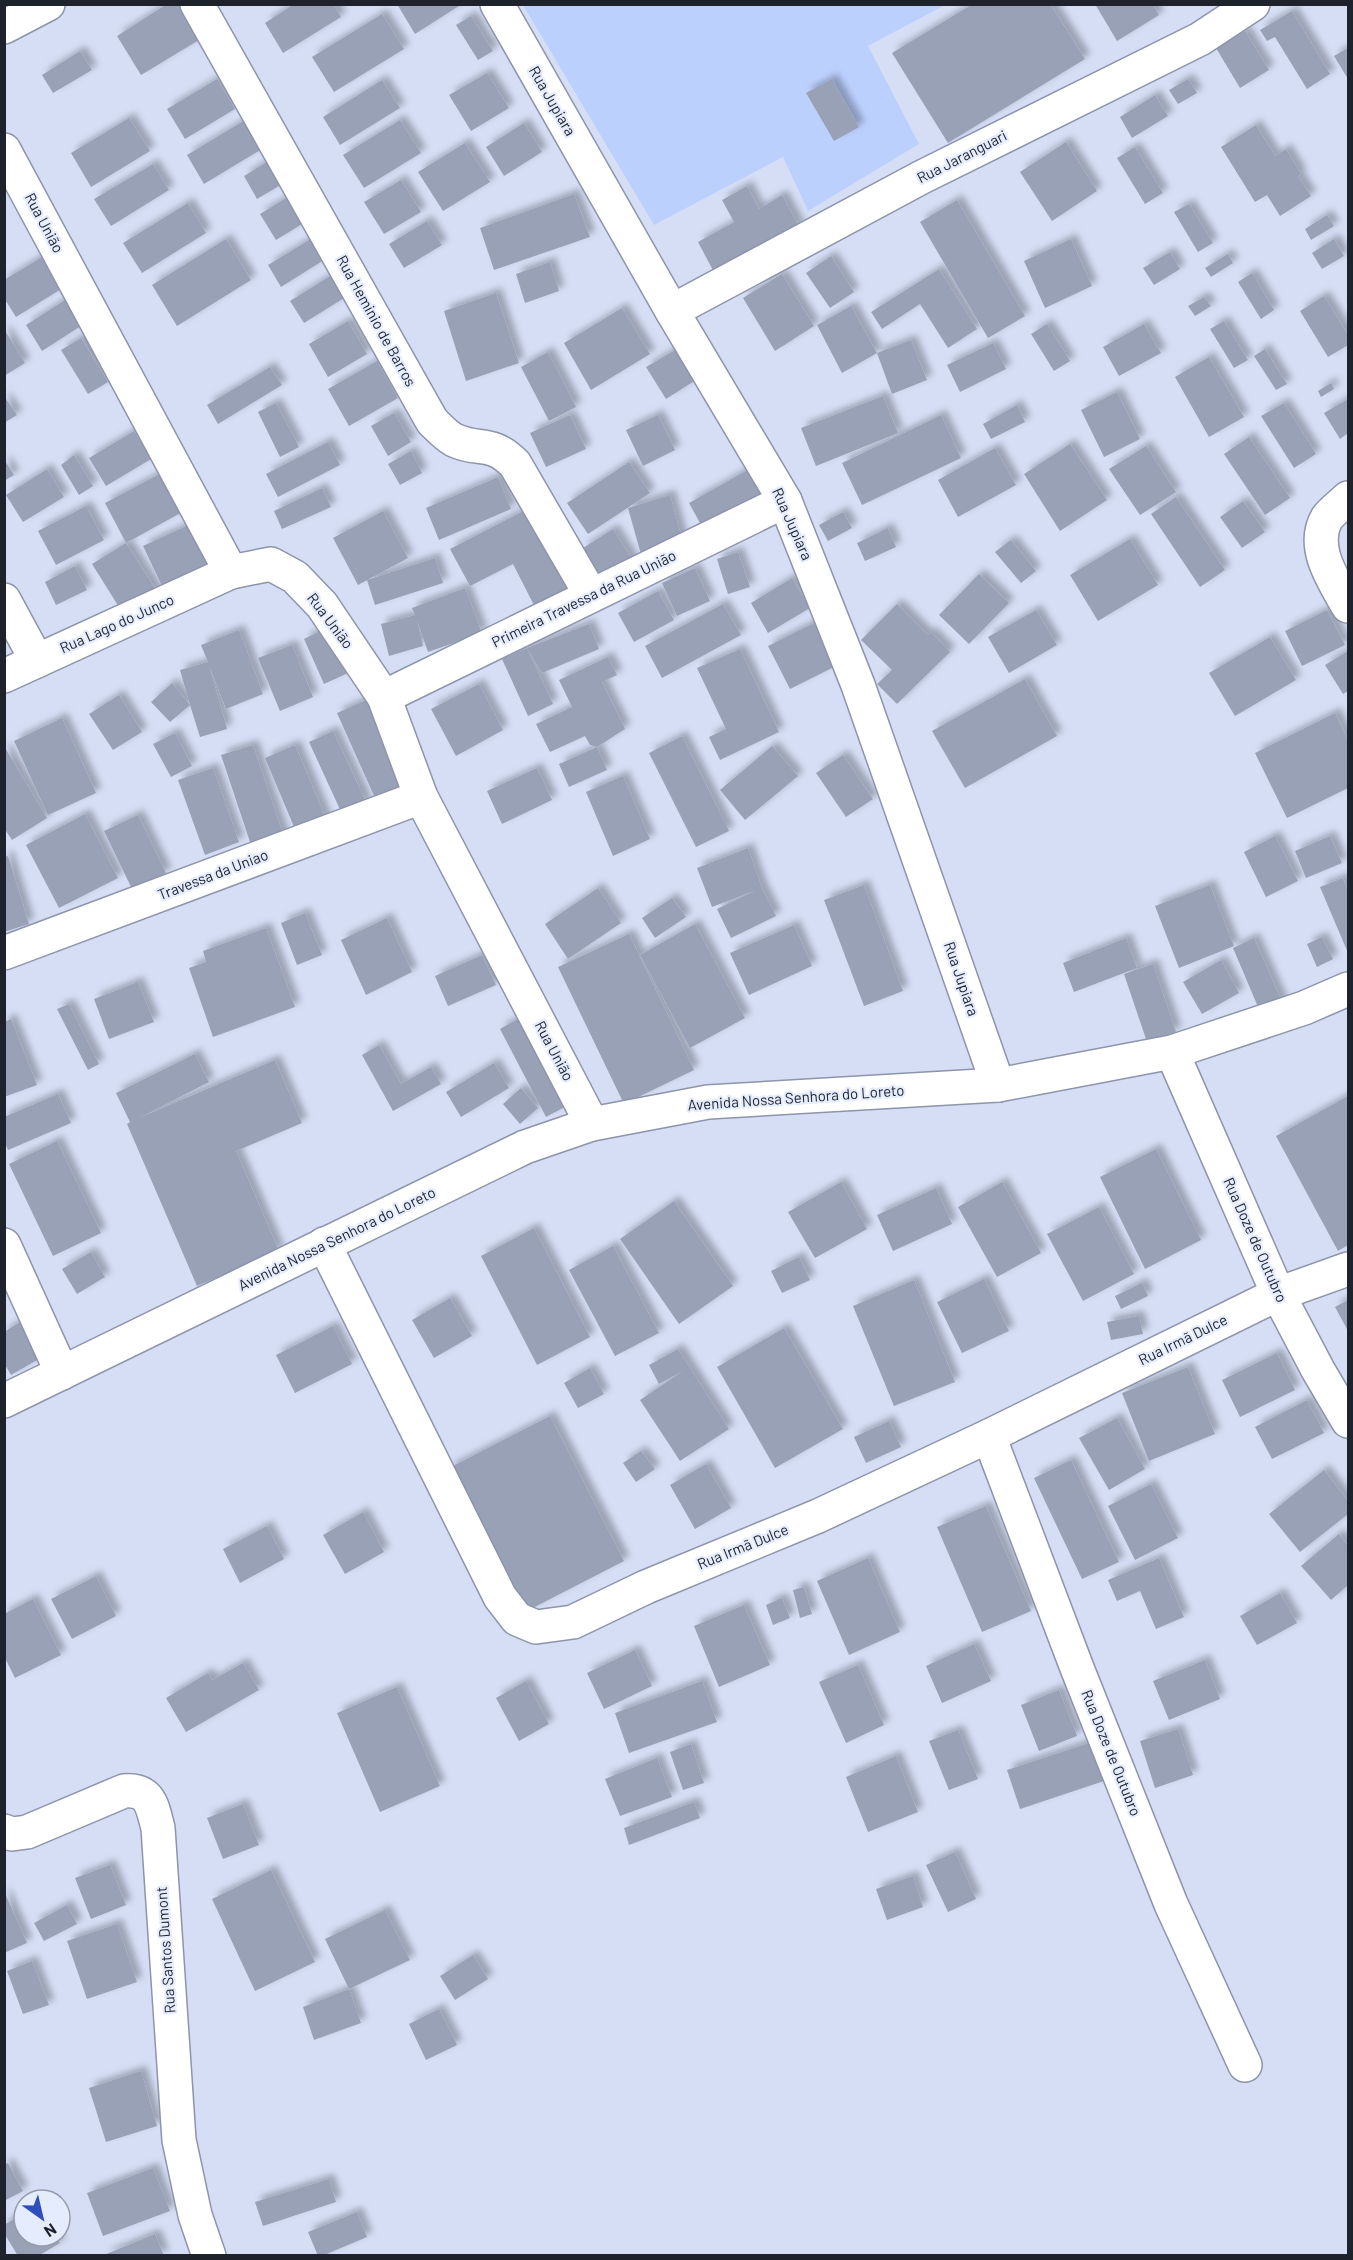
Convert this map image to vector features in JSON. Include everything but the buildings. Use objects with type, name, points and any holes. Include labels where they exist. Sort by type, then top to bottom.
[{"type":"street","points":[[4,27],[48,4]]},
{"type":"street","name":"Rua Heminio de Barros","points":[[197,4],[432,421],[453,439],[462,443],[492,448],[504,454],[515,464],[591,595]]},
{"type":"street","name":"Rua Jupiara","points":[[497,4],[672,311],[785,501],[858,685],[998,1084]]},
{"type":"street","name":"Rua Jaranguari","points":[[672,311],[922,177],[1200,39],[1253,4]]},
{"type":"street","name":"Rua União","points":[[4,150],[231,573],[271,564],[295,577],[322,605],[384,697],[421,797],[592,1124]]},
{"type":"street","points":[[1348,498],[1328,517],[1321,539],[1327,568],[1348,606]]},
{"type":"street","name":"Primeira Travessa da Rua União","points":[[384,697],[785,501]]},
{"type":"street","name":"Rua Lago do Junco","points":[[4,676],[231,573]]},
{"type":"street","points":[[4,600],[37,661]]},
{"type":"street","name":"Travessa da Uniao","points":[[4,953],[421,797]]},
{"type":"street","name":"Avenida Nossa Senhora do Loreto","points":[[4,1401],[525,1147],[592,1124],[708,1102],[998,1084],[1172,1052],[1304,1008],[1348,989]]},
{"type":"street","name":"Rua Doze de Outubro","points":[[1172,1052],[1278,1294],[1348,1421]]},
{"type":"street","name":"Rua Irmã Dulce","points":[[324,1244],[500,1597],[517,1619],[536,1627],[573,1622],[646,1587],[818,1516],[989,1436],[1278,1294],[1348,1269]]},
{"type":"street","points":[[4,1245],[62,1373]]},
{"type":"street","name":"Rua Doze de Outubro","points":[[989,1436],[1077,1668],[1171,1904],[1245,2065]]},
{"type":"street","name":"Rua Santos Dumont","points":[[4,1831],[12,1834],[27,1832],[124,1791],[138,1790],[152,1805],[158,1828],[179,2140],[195,2215],[209,2256]]},
{"type":"shaded area","points":[[523,5],[945,5],[868,46],[919,144],[808,211],[783,157],[654,225]]}]
